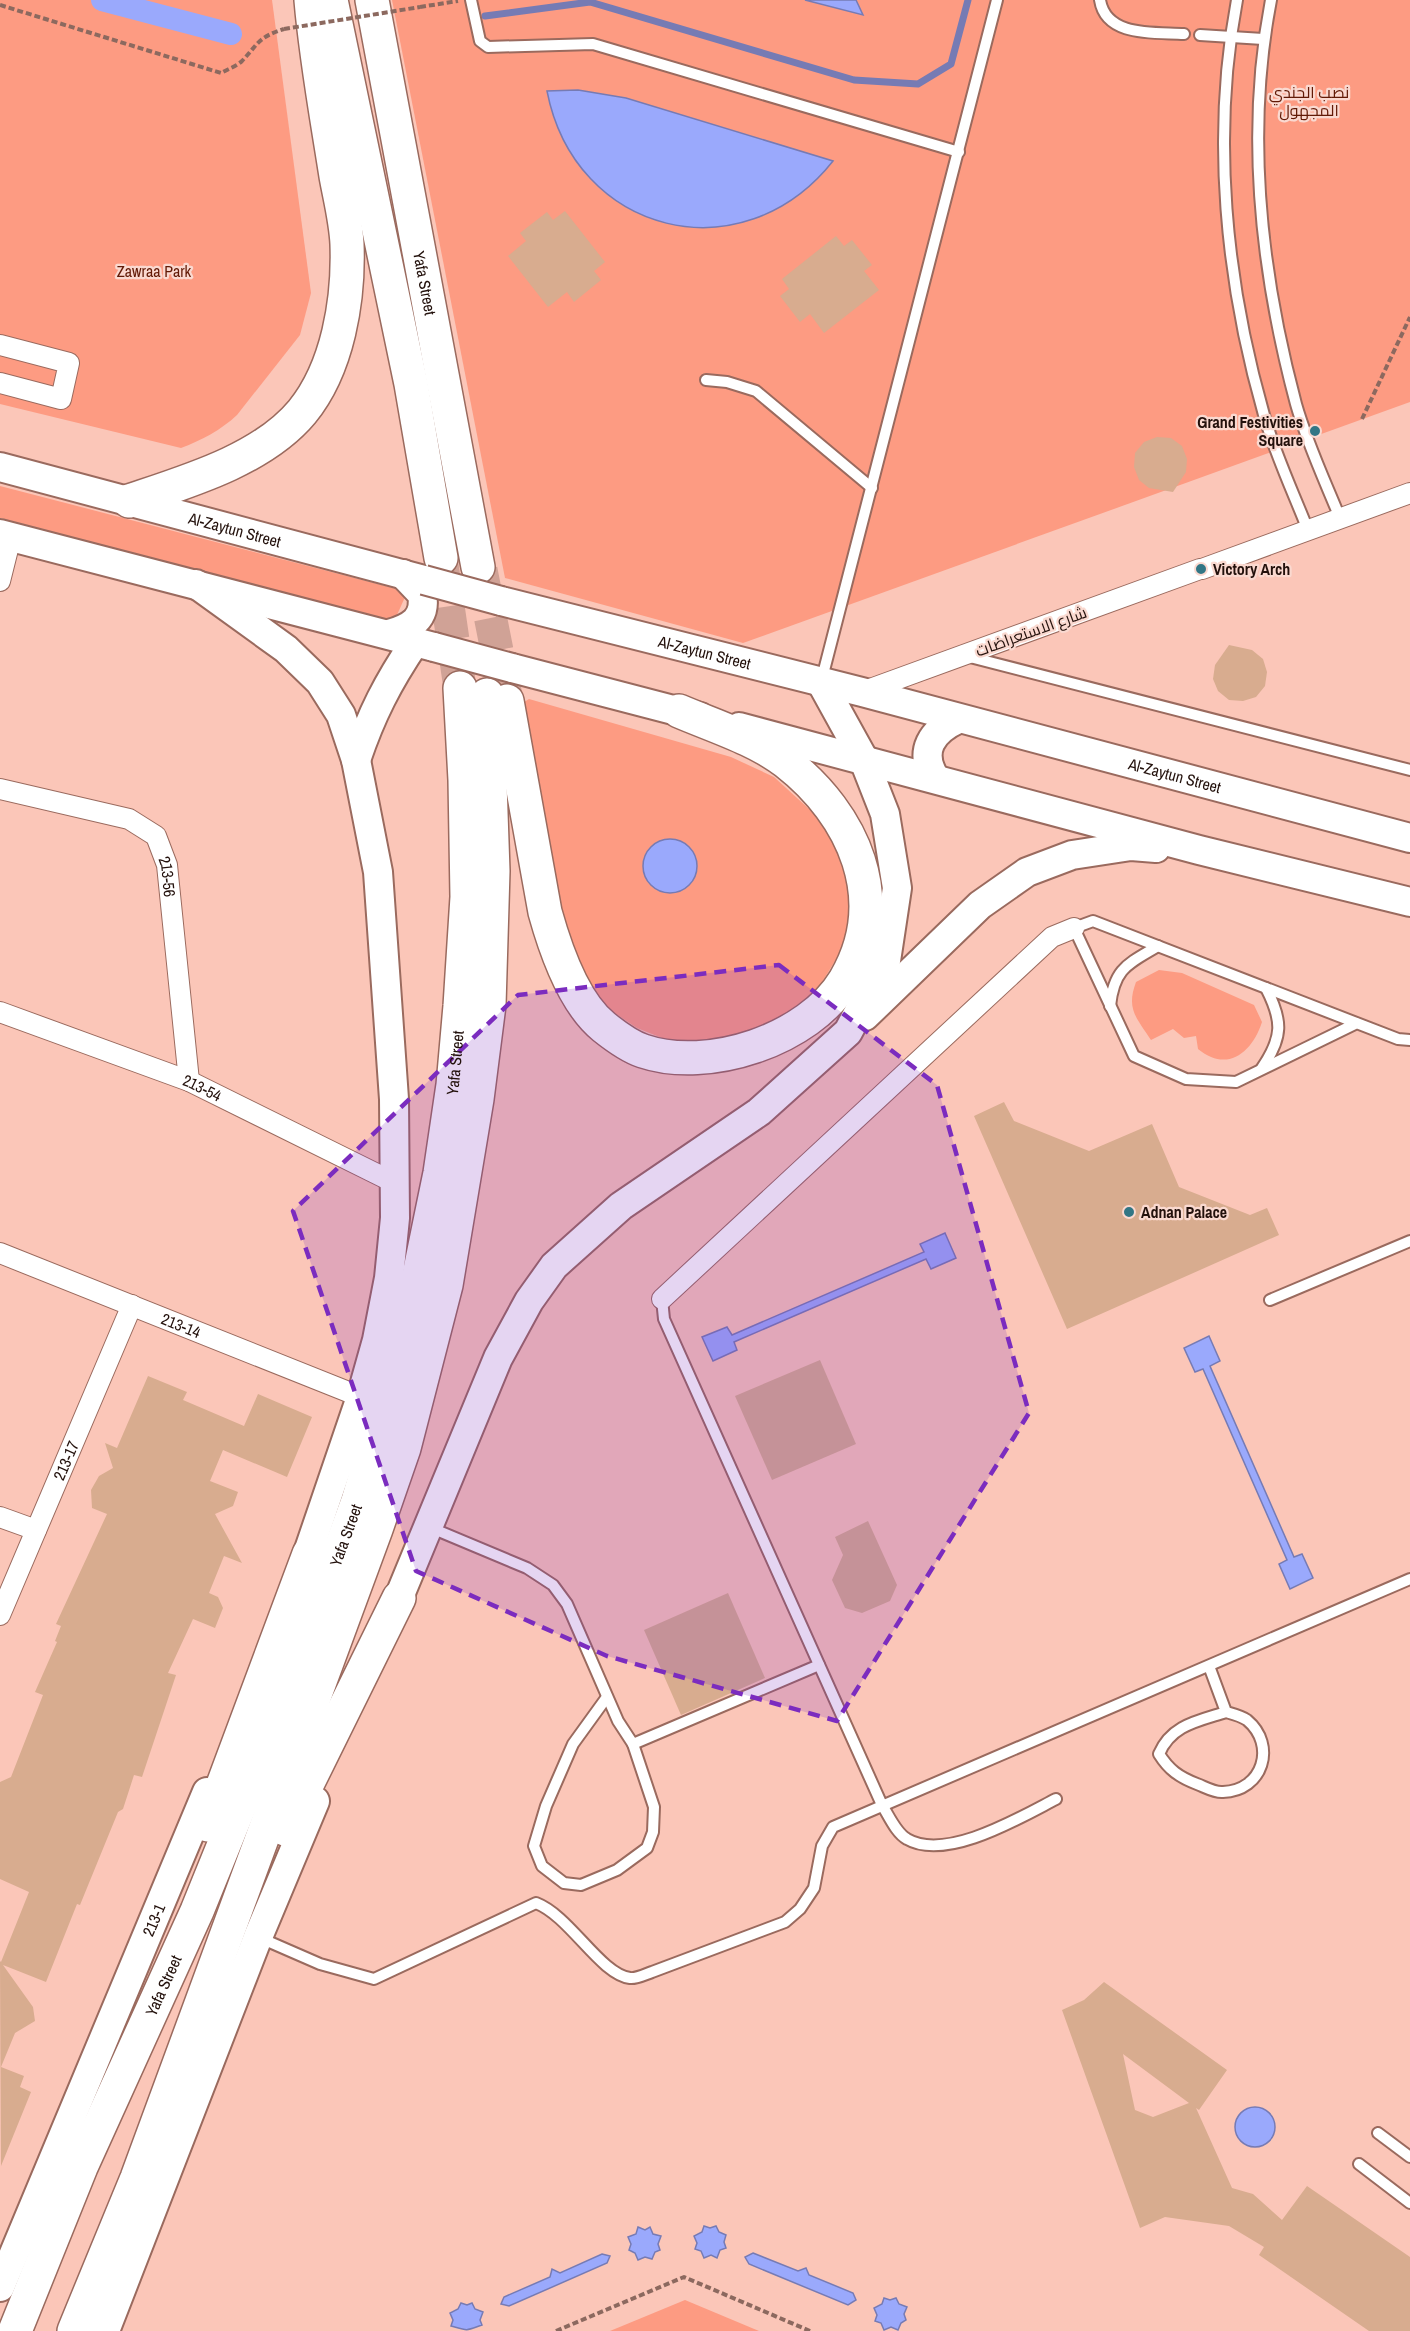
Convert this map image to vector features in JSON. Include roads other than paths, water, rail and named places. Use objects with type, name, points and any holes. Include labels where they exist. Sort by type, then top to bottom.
[{"type":"highway","points":[[129,501],[190,481],[264,444],[301,413],[326,374],[337,338],[344,295],[347,243],[311,0]]},
{"type":"highway","name":"Yafa Street","points":[[331,0],[411,384],[423,571]]},
{"type":"highway","name":"Yafa Street","points":[[372,0],[478,562]]},
{"type":"highway","points":[[484,694],[554,945],[575,990],[603,1026],[642,1051],[679,1057],[715,1057],[746,1050],[780,1036],[815,1013],[844,982],[860,948],[865,914],[865,880],[853,841],[819,792],[784,761],[730,732],[679,711]]},
{"type":"highway","name":"Yafa Street","points":[[15,2331],[81,2167],[197,1911],[309,1635],[358,1501],[405,1343],[440,1173],[459,1018],[467,897],[465,780],[484,694]]},
{"type":"highway","name":"Yafa Street","points":[[74,2331],[136,2178],[376,1529],[404,1448],[446,1285],[477,1099],[489,1005],[493,872],[484,694]]},
{"type":"highway","points":[[81,2167],[309,1554]]},
{"type":"highway","points":[[136,2178],[225,1960],[296,1806],[399,1598]]},
{"type":"main road","name":"Al-Zaytun Street","points":[[0,466],[129,501],[423,571],[501,602],[862,692],[1410,838]]},
{"type":"main road","points":[[6,535],[863,758],[1199,850],[1410,902]]},
{"type":"main road","points":[[356,760],[372,713],[413,641],[413,625],[423,609],[423,571]]},
{"type":"main road","name":"213-1","points":[[0,2287],[142,1942],[309,1554],[361,1398],[377,1340],[389,1278],[395,1183],[391,1028],[378,873],[356,760],[341,715],[320,682],[286,649],[196,584]]},
{"type":"main road","points":[[821,682],[863,758],[885,814],[897,888],[886,961],[848,1032]]},
{"type":"main road","points":[[936,778],[927,759],[932,739],[943,726],[958,719]]},
{"type":"main road","points":[[105,2331],[258,1937],[498,1358],[529,1301],[554,1266],[621,1206],[759,1112],[915,970],[980,905],[1027,872],[1072,855],[1131,846],[1199,850]]},
{"type":"street","points":[[0,345],[69,363],[61,399],[0,383]]},
{"type":"street","name":"شارع الاستعراضات","points":[[862,692],[1410,493]]},
{"type":"street","points":[[0,581],[6,535]]},
{"type":"street","name":"213-56","points":[[0,789],[129,819],[156,836],[167,865],[189,1081]]},
{"type":"street","points":[[663,1299],[1052,938],[1074,928]]},
{"type":"street","name":"213-54","points":[[0,1012],[189,1081],[395,1183]]},
{"type":"street","name":"213-14","points":[[0,1253],[361,1398]]},
{"type":"street","name":"213-17","points":[[0,1615],[132,1305]]},
{"type":"street","points":[[0,1516],[36,1530]]},
{"type":"lane","points":[[471,0],[480,42],[488,47],[593,44],[959,152]]},
{"type":"lane","points":[[821,682],[997,0]]},
{"type":"lane","points":[[1100,0],[1104,11],[1116,24],[1128,30],[1184,34]]},
{"type":"lane","points":[[1236,0],[1230,37],[1223,164],[1235,291],[1264,416],[1308,530]]},
{"type":"lane","points":[[1271,0],[1263,39],[1257,163],[1268,286],[1297,406],[1340,519]]},
{"type":"lane","points":[[1200,35],[1263,39]]},
{"type":"lane","points":[[706,380],[727,382],[756,391],[872,488]]},
{"type":"lane","points":[[962,656],[1410,770]]},
{"type":"lane","points":[[1357,1023],[1236,1082],[1186,1079],[1134,1056],[1074,928],[1093,921],[1158,946],[1266,988],[1357,1023],[1398,1039],[1410,1040]]},
{"type":"lane","points":[[1110,1006],[1116,976],[1128,964],[1158,946]]},
{"type":"lane","points":[[1261,1069],[1276,1042],[1280,1027],[1278,1011],[1266,988]]},
{"type":"lane","points":[[1270,1300],[1410,1241]]},
{"type":"lane","points":[[663,1299],[664,1319],[819,1665],[882,1805],[905,1838],[917,1843],[945,1844],[982,1837],[1056,1799]]},
{"type":"lane","points":[[428,1527],[527,1568],[553,1585],[567,1604],[618,1721],[633,1744],[654,1807],[653,1832],[647,1848],[617,1870],[581,1885],[564,1883],[542,1866],[534,1846],[546,1806],[573,1744],[607,1696]]},
{"type":"lane","points":[[258,1937],[320,1964],[374,1979],[536,1903],[546,1907],[574,1931],[611,1970],[631,1978],[785,1922],[800,1909],[814,1888],[822,1846],[833,1827],[1410,1579]]},
{"type":"lane","points":[[633,1744],[819,1665]]},
{"type":"lane","points":[[1209,1666],[1226,1712]]},
{"type":"lane","points":[[1226,1712],[1245,1718],[1257,1730],[1264,1751],[1260,1772],[1242,1788],[1221,1792],[1169,1770],[1159,1754],[1166,1738],[1189,1724],[1226,1712]]},
{"type":"lane","points":[[1378,2133],[1410,2157]]},
{"type":"lane","points":[[1359,2164],[1410,2203]]},
{"type":"water","points":[[805,0],[856,0],[863,15]]},
{"type":"water","points":[[578,90],[626,98],[833,161],[796,197],[754,219],[710,227],[666,223],[626,207],[591,179],[564,140],[547,91]]},
{"type":"water","points":[[665,839],[675,839],[685,843],[693,851],[697,866],[693,881],[685,889],[675,893],[665,893],[655,889],[647,881],[643,871],[643,861],[647,851],[655,843]]},
{"type":"water","points":[[945,1233],[956,1258],[931,1269],[926,1259],[734,1342],[737,1350],[713,1361],[702,1337],[727,1327],[732,1335],[924,1252],[920,1244]]},
{"type":"water","points":[[1209,1336],[1220,1361],[1210,1366],[1294,1557],[1302,1554],[1313,1578],[1290,1589],[1279,1564],[1287,1560],[1203,1369],[1195,1372],[1184,1348]]},
{"type":"water","points":[[1255,2107],[1269,2113],[1275,2127],[1269,2141],[1255,2147],[1241,2141],[1235,2127],[1241,2113]]},
{"type":"water","points":[[704,2226],[710,2228],[716,2226],[719,2232],[726,2235],[724,2242],[726,2248],[720,2250],[717,2258],[711,2255],[704,2258],[701,2251],[695,2249],[697,2243],[694,2236],[702,2232]]},
{"type":"water","points":[[638,2227],[645,2230],[650,2227],[653,2234],[661,2236],[658,2244],[660,2250],[655,2252],[652,2259],[645,2257],[638,2260],[635,2253],[629,2250],[631,2244],[628,2237],[636,2234]]},
{"type":"water","points":[[753,2253],[798,2271],[806,2268],[809,2275],[853,2293],[856,2300],[848,2305],[749,2264],[745,2257]]},
{"type":"water","points":[[602,2254],[610,2256],[607,2263],[509,2306],[501,2304],[504,2297],[550,2277],[552,2269],[560,2273]]},
{"type":"water","points":[[884,2298],[890,2300],[896,2298],[899,2304],[907,2307],[904,2314],[906,2320],[901,2323],[898,2330],[891,2327],[884,2330],[881,2323],[875,2321],[877,2315],[874,2308],[882,2304]]},
{"type":"water","points":[[461,2303],[467,2305],[472,2303],[475,2309],[483,2312],[480,2320],[482,2325],[467,2330],[451,2326],[453,2320],[450,2313],[458,2309]]},
{"type":"waterway","points":[[102,0],[231,34]]},
{"type":"waterway","points":[[485,16],[590,2],[854,80],[918,84],[951,64],[968,0]]},
{"type":"tunnel","points":[[441,558],[460,688]]},
{"type":"tunnel","points":[[481,570],[507,701]]},
{"type":"place","name":"Grand Festivities Square","points":[[1315,431]]},
{"type":"place","name":"Victory Arch","points":[[1201,569]]},
{"type":"place","name":"Adnan Palace","points":[[1129,1212]]},
{"type":"park label","name":"نصب الجندي المجهول","points":[[1309,101]]},
{"type":"park label","name":"Zawraa Park","points":[[154,271]]}]
